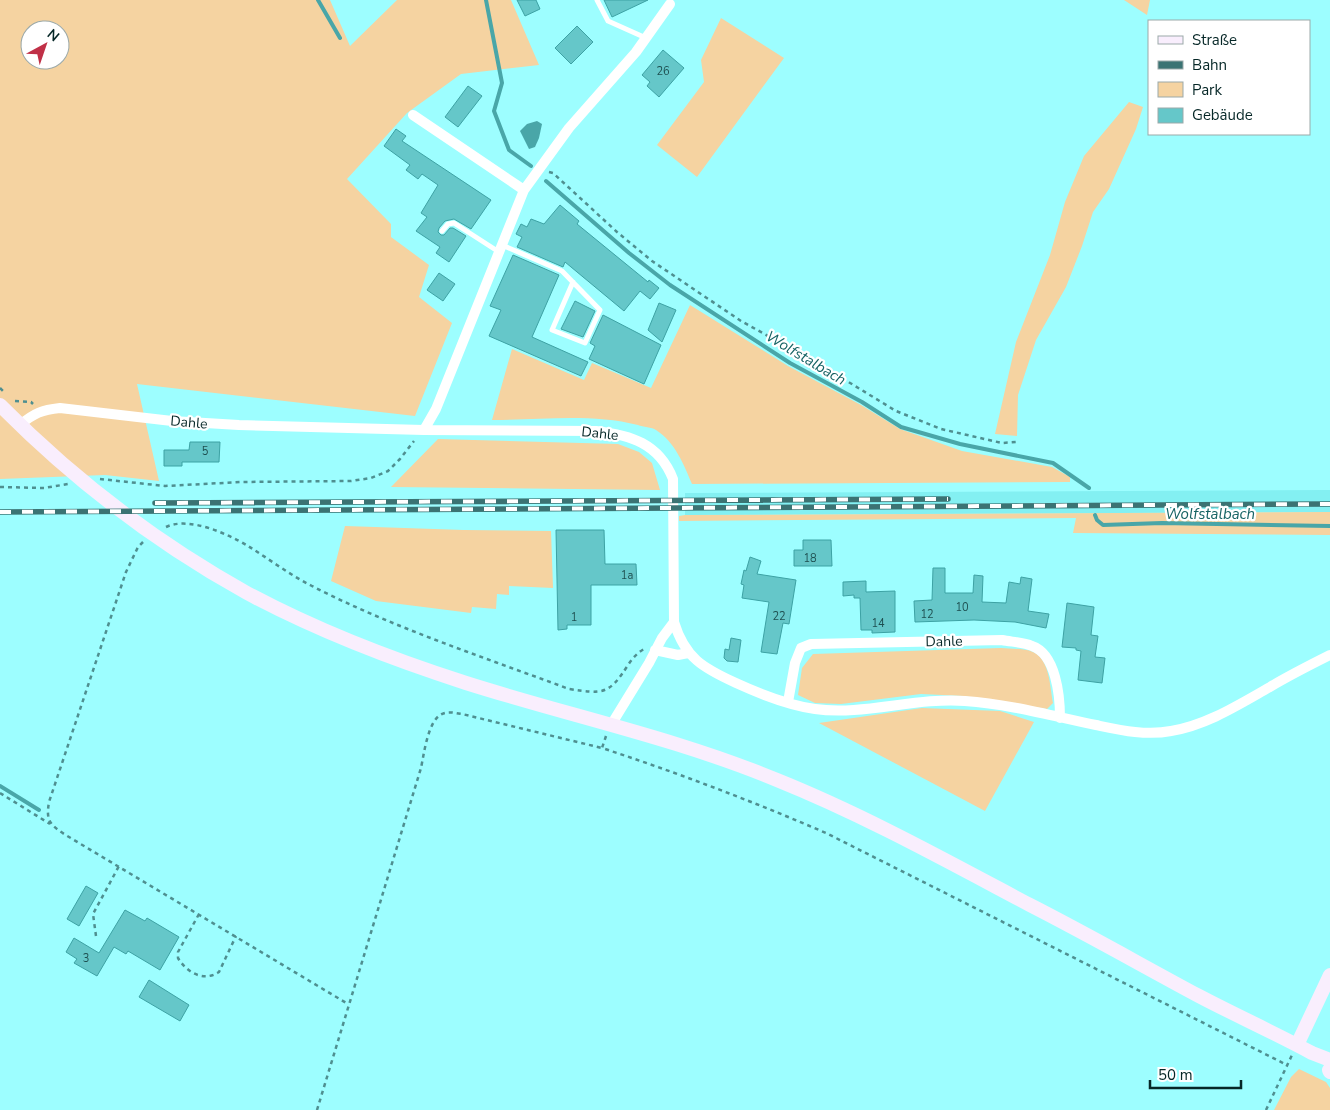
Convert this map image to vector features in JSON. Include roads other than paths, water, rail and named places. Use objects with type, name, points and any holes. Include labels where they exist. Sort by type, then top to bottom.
[{"type":"main road","points":[[6,400],[20,425],[47,450],[111,502],[178,550],[250,594],[314,626],[393,658],[468,684],[724,759],[838,806],[939,857],[1203,998],[1297,1045],[1330,1068]]},
{"type":"main road","points":[[1297,1045],[1330,975]]},
{"type":"street","points":[[424,430],[436,408],[524,190],[569,128],[646,38],[670,4]]},
{"type":"street","points":[[413,115],[524,190]]},
{"type":"street","name":"Dahle","points":[[20,425],[30,416],[43,410],[60,408],[172,421],[238,426],[596,431],[621,434],[643,443],[658,455],[669,468],[673,479],[674,622],[679,638],[688,653],[715,673],[759,694],[815,709],[842,710],[922,702],[965,701],[1143,733],[1170,732],[1197,725],[1225,713],[1330,655]]},
{"type":"street","points":[[611,725],[650,663],[662,638],[674,622]]},
{"type":"street","name":"Dahle","points":[[788,702],[795,663],[801,648],[810,644],[1002,640],[1033,646],[1044,653],[1052,665],[1060,705],[1060,718]]},
{"type":"street","points":[[655,650],[678,655],[688,653]]},
{"type":"lane","points":[[597,0],[608,21],[646,38]]},
{"type":"lane","points":[[442,231],[448,224],[454,223],[501,249],[562,271],[573,282],[600,310],[585,343],[552,330],[573,282]]},
{"type":"waterway","points":[[318,0],[340,38]]},
{"type":"waterway","name":"Wolfstalbach","points":[[486,0],[502,83],[494,111],[509,150],[531,166]]},
{"type":"waterway","name":"Wolfstalbach","points":[[546,181],[629,253],[670,285],[790,363],[862,402],[901,427],[960,444],[1053,463],[1089,488]]},
{"type":"waterway","name":"Wolfstalbach","points":[[1095,515],[1097,520],[1103,525],[1162,523],[1330,526]]},
{"type":"waterway","points":[[0,786],[39,810]]},
{"type":"railway","points":[[155,503],[948,499]]},
{"type":"railway","points":[[0,512],[1330,504]]}]
